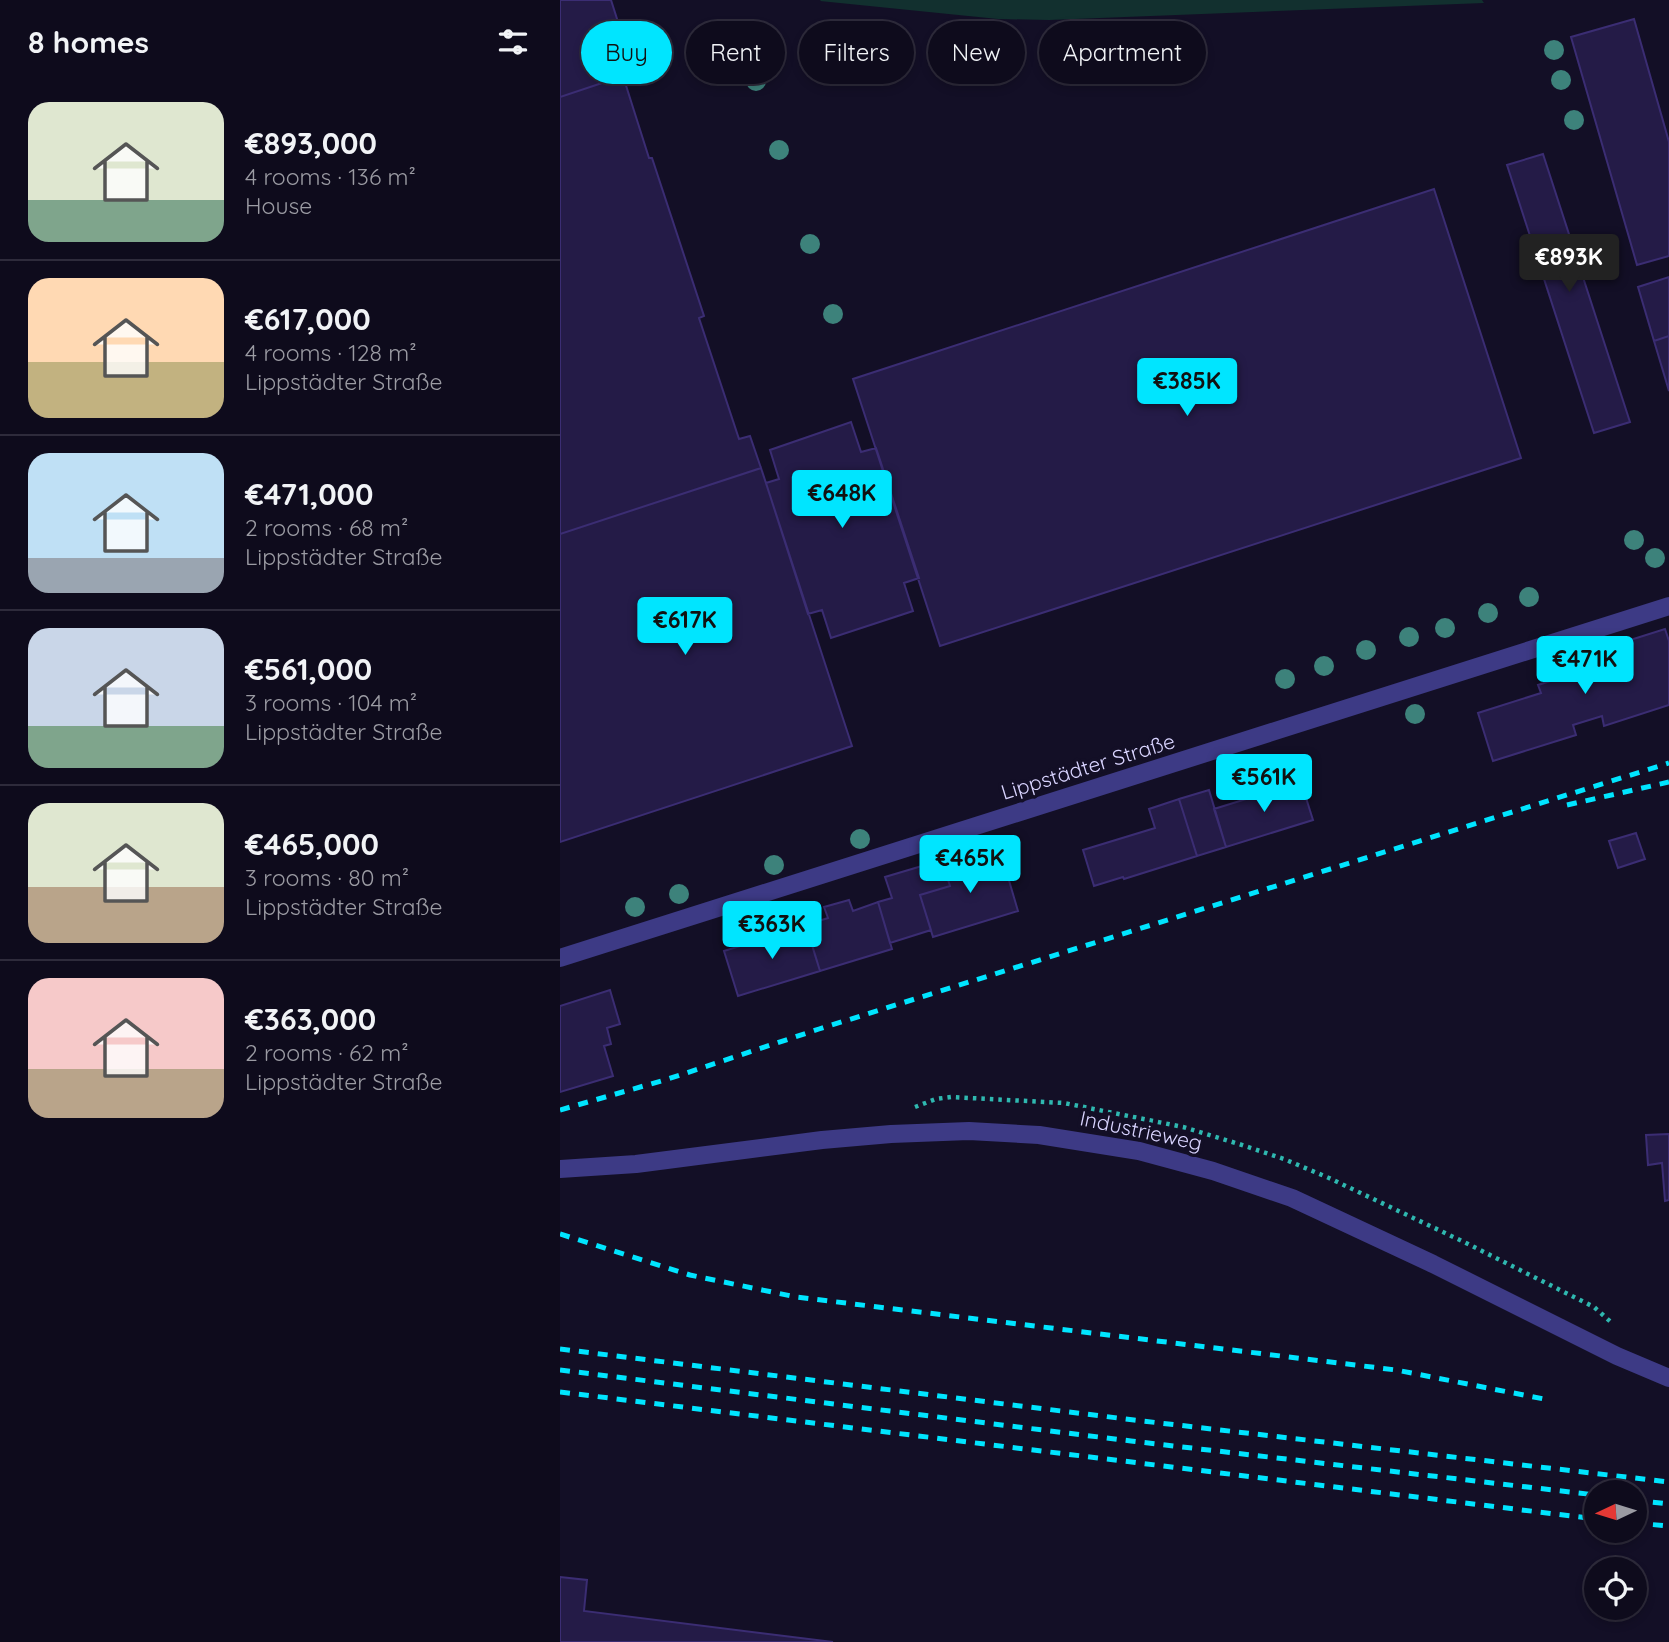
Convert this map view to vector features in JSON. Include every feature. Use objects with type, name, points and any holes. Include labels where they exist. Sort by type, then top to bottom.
[{"type":"street","name":"Lippstädter Straße","points":[[560,958],[1669,606]]},
{"type":"street","name":"Industrieweg","points":[[560,1169],[636,1164],[891,1133],[969,1131],[1039,1135],[1139,1151],[1213,1171],[1292,1198],[1433,1264],[1617,1356],[1669,1378]]},
{"type":"green space","points":[[821,0],[1482,0],[1484,3],[1049,20],[998,19]]},
{"type":"building","points":[[560,0],[611,0],[618,21],[581,21],[581,84],[599,84],[560,97]]},
{"type":"building","points":[[1634,19],[1669,142],[1669,256],[1637,265],[1571,37]]},
{"type":"building","points":[[599,84],[626,84],[704,316],[699,318],[739,439],[750,436],[761,468],[560,534],[560,97]]},
{"type":"building","points":[[1543,154],[1630,422],[1594,433],[1507,165]]},
{"type":"building","points":[[1434,189],[1521,458],[940,646],[853,379]]},
{"type":"building","points":[[1669,277],[1669,336],[1654,341],[1638,287]]},
{"type":"building","points":[[1669,336],[1669,391],[1654,341]]},
{"type":"building","points":[[851,422],[861,452],[876,448],[919,578],[904,583],[913,611],[831,638],[822,610],[808,614],[766,483],[779,479],[770,450]]},
{"type":"building","points":[[761,468],[852,746],[560,842],[560,534]]},
{"type":"building","points":[[1665,629],[1669,641],[1669,705],[1604,726],[1602,716],[1573,725],[1576,735],[1493,761],[1478,713],[1541,693],[1538,685],[1572,674],[1567,660]]},
{"type":"building","points":[[1301,782],[1313,820],[1226,847],[1214,809]]},
{"type":"building","points":[[1209,790],[1226,847],[1197,856],[1179,799]]},
{"type":"building","points":[[1179,799],[1197,856],[1094,886],[1083,850],[1155,828],[1149,809]]},
{"type":"building","points":[[1636,833],[1645,859],[1618,868],[1609,841]]},
{"type":"building","points":[[1000,850],[1018,911],[933,937],[920,895],[950,886],[944,867]]},
{"type":"building","points":[[942,860],[950,886],[920,895],[931,930],[890,943],[878,902],[892,898],[885,877]]},
{"type":"building","points":[[849,900],[853,911],[878,902],[892,949],[820,971],[806,925],[828,918],[824,907]]},
{"type":"building","points":[[806,926],[820,971],[738,996],[724,951]]},
{"type":"building","points":[[610,990],[620,1024],[607,1028],[611,1044],[604,1046],[613,1076],[560,1092],[560,1006]]},
{"type":"building","points":[[1669,1134],[1669,1200],[1665,1201],[1662,1163],[1648,1165],[1646,1135]]},
{"type":"building","points":[[560,1577],[587,1580],[584,1611],[833,1642],[560,1642]]},
{"type":"railway","points":[[560,1110],[668,1079],[819,1029],[1669,763]]},
{"type":"railway","points":[[1567,805],[1669,782]]},
{"type":"railway","points":[[560,1234],[690,1275],[796,1297],[1396,1370],[1544,1399]]},
{"type":"railway","points":[[560,1349],[1134,1420],[1669,1482]]},
{"type":"railway","points":[[560,1370],[1584,1494]]},
{"type":"railway","points":[[560,1392],[1584,1518]]},
{"type":"railway","points":[[1647,1501],[1669,1504]]},
{"type":"railway","points":[[1647,1524],[1669,1526]]}]
